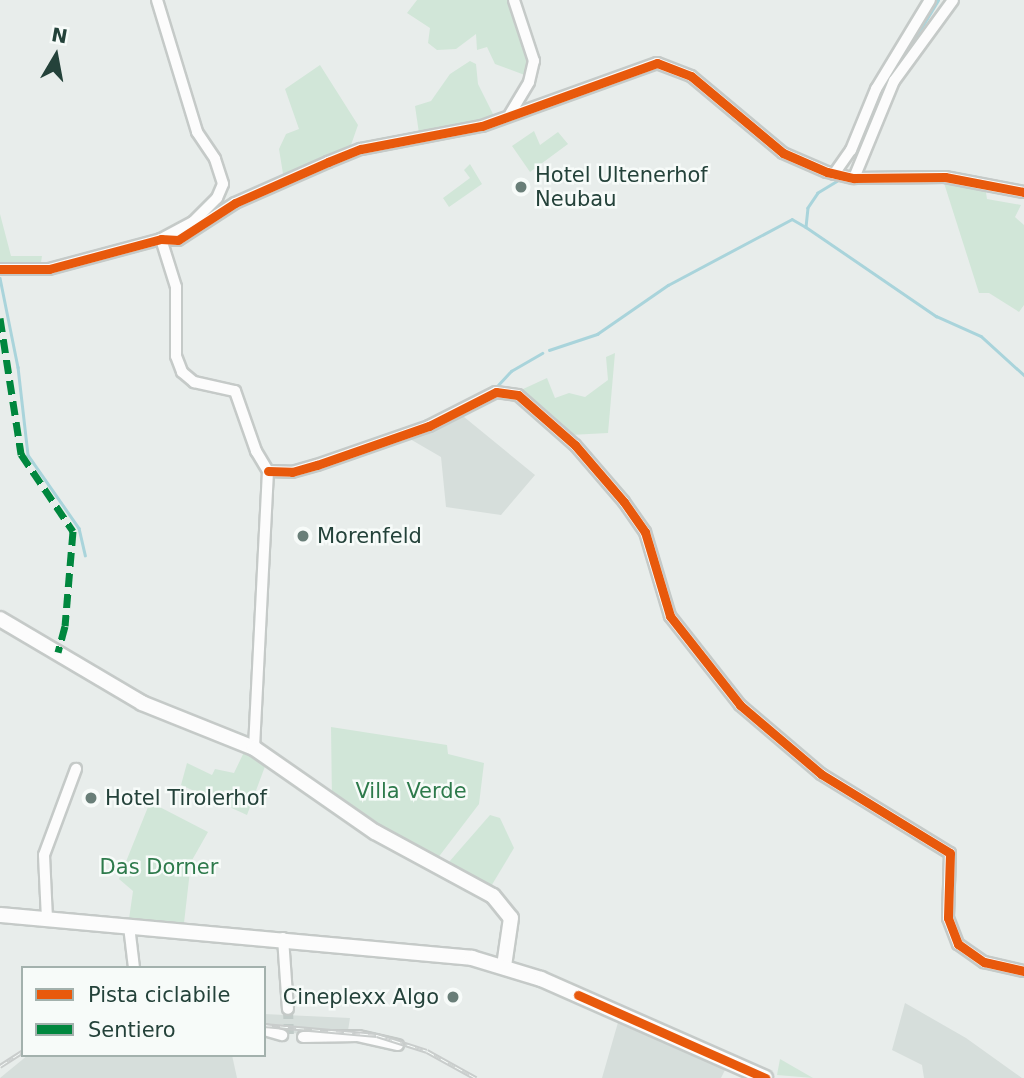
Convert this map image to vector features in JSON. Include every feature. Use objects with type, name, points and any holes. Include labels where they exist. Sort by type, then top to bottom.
[{"type":"main road","points":[[0,619],[142,703],[254,748],[374,832],[505,906],[512,936],[504,966]]},
{"type":"main road","points":[[0,915],[433,952],[504,966],[765,1078]]},
{"type":"street","points":[[4,268],[57,268],[160,239],[193,222],[217,198],[223,184],[215,159],[197,132],[157,0]]},
{"type":"street","points":[[510,114],[529,82],[534,61],[513,0]]},
{"type":"street","points":[[834,174],[851,150],[876,89],[930,0]]},
{"type":"street","points":[[854,178],[894,81],[953,0]]},
{"type":"street","points":[[160,239],[178,240],[236,203],[361,149],[451,135],[660,64],[691,76],[783,153],[834,174],[854,178],[945,177],[1024,192]]},
{"type":"street","points":[[160,239],[176,286],[173,329],[180,368],[204,387],[235,391],[256,451],[268,471],[254,748]]},
{"type":"street","points":[[268,471],[292,472],[317,465],[429,426],[496,392],[518,395],[575,445],[625,502],[648,538],[670,616],[740,705],[821,774],[950,853],[948,918],[958,944],[984,962],[1024,971]]},
{"type":"street","points":[[47,919],[44,855],[76,769]]},
{"type":"street","points":[[129,926],[134,966]]},
{"type":"street","points":[[283,938],[288,1009]]},
{"type":"street","points":[[266,1031],[282,1035]]},
{"type":"street","points":[[303,1037],[358,1036],[398,1045]]},
{"type":"shaded area","points":[[458,412],[535,475],[501,515],[446,507],[441,457],[410,439]]},
{"type":"shaded area","points":[[905,1003],[966,1038],[1022,1078],[924,1078],[922,1065],[892,1050]]},
{"type":"shaded area","points":[[266,1014],[350,1018],[347,1037],[266,1031]]},
{"type":"shaded area","points":[[619,1019],[726,1068],[721,1078],[602,1078]]},
{"type":"shaded area","points":[[26,1057],[232,1057],[237,1078],[0,1078]]},
{"type":"green space","points":[[417,0],[514,0],[527,35],[530,77],[495,64],[487,47],[477,50],[476,34],[456,49],[437,50],[428,43],[430,28],[407,13]]},
{"type":"green space","points":[[470,61],[476,64],[478,84],[496,120],[420,140],[415,106],[431,101],[450,74]]},
{"type":"green space","points":[[320,65],[358,125],[351,145],[354,152],[284,180],[279,149],[286,134],[299,129],[285,89]]},
{"type":"green space","points":[[534,131],[540,145],[558,132],[568,144],[530,172],[512,146]]},
{"type":"green space","points":[[470,164],[482,184],[449,207],[443,198],[470,178],[464,170]]},
{"type":"green space","points":[[944,183],[985,186],[987,199],[1021,205],[1015,217],[1024,225],[1024,305],[1019,312],[989,293],[979,293]]},
{"type":"green space","points":[[0,214],[11,256],[42,256],[40,269],[0,269]]},
{"type":"green space","points":[[615,353],[608,433],[570,435],[521,390],[547,378],[555,398],[569,393],[585,397],[608,380],[606,357]]},
{"type":"green space","name":"Villa Verde","points":[[331,727],[447,745],[448,754],[484,763],[479,804],[434,863],[332,801]]},
{"type":"green space","points":[[246,748],[267,761],[247,815],[181,785],[187,763],[212,775],[215,769],[234,773]]},
{"type":"green space","name":"Das Dorner","points":[[150,802],[208,832],[191,862],[184,923],[129,919],[133,891],[119,879]]},
{"type":"green space","points":[[490,815],[500,818],[514,848],[487,893],[442,870]]},
{"type":"green space","points":[[780,1059],[813,1078],[777,1075]]},
{"type":"waterway","points":[[893,75],[938,0]]},
{"type":"waterway","points":[[876,113],[887,87]]},
{"type":"waterway","points":[[850,171],[857,158]]},
{"type":"waterway","points":[[841,179],[818,193],[808,208],[806,227],[936,316],[981,336],[1024,375]]},
{"type":"waterway","points":[[549,350],[597,334],[668,285],[792,219],[806,227]]},
{"type":"waterway","points":[[0,278],[18,367],[28,455],[79,528],[85,555]]},
{"type":"waterway","points":[[498,385],[511,371],[542,353]]},
{"type":"tunnel","points":[[288,1009],[289,1036]]},
{"type":"railway","points":[[266,1025],[377,1035],[427,1051],[476,1078]]},
{"type":"railway","points":[[0,1066],[21,1052]]},
{"type":"marked path","points":[[0,318],[21,454],[73,531],[65,626],[58,652]]},
{"type":"cycle path","points":[[0,269],[49,269],[161,239],[178,240],[235,203],[361,149],[482,126],[657,63],[691,76],[783,153],[827,172],[854,178],[945,177],[1024,192]]},
{"type":"cycle path","points":[[268,471],[292,472],[317,465],[429,426],[496,392],[518,395],[575,445],[624,502],[645,532],[670,616],[740,705],[821,774],[950,853],[948,918],[958,944],[984,962],[1024,971]]},
{"type":"cycle path","points":[[578,995],[765,1078]]},
{"type":"place","name":"Hotel Ultenerhof Neubau","points":[[521,187]]},
{"type":"place","name":"Morenfeld","points":[[303,536]]},
{"type":"place","name":"Hotel Tirolerhof","points":[[91,798]]},
{"type":"place","name":"Cineplexx Algo","points":[[453,997]]}]
